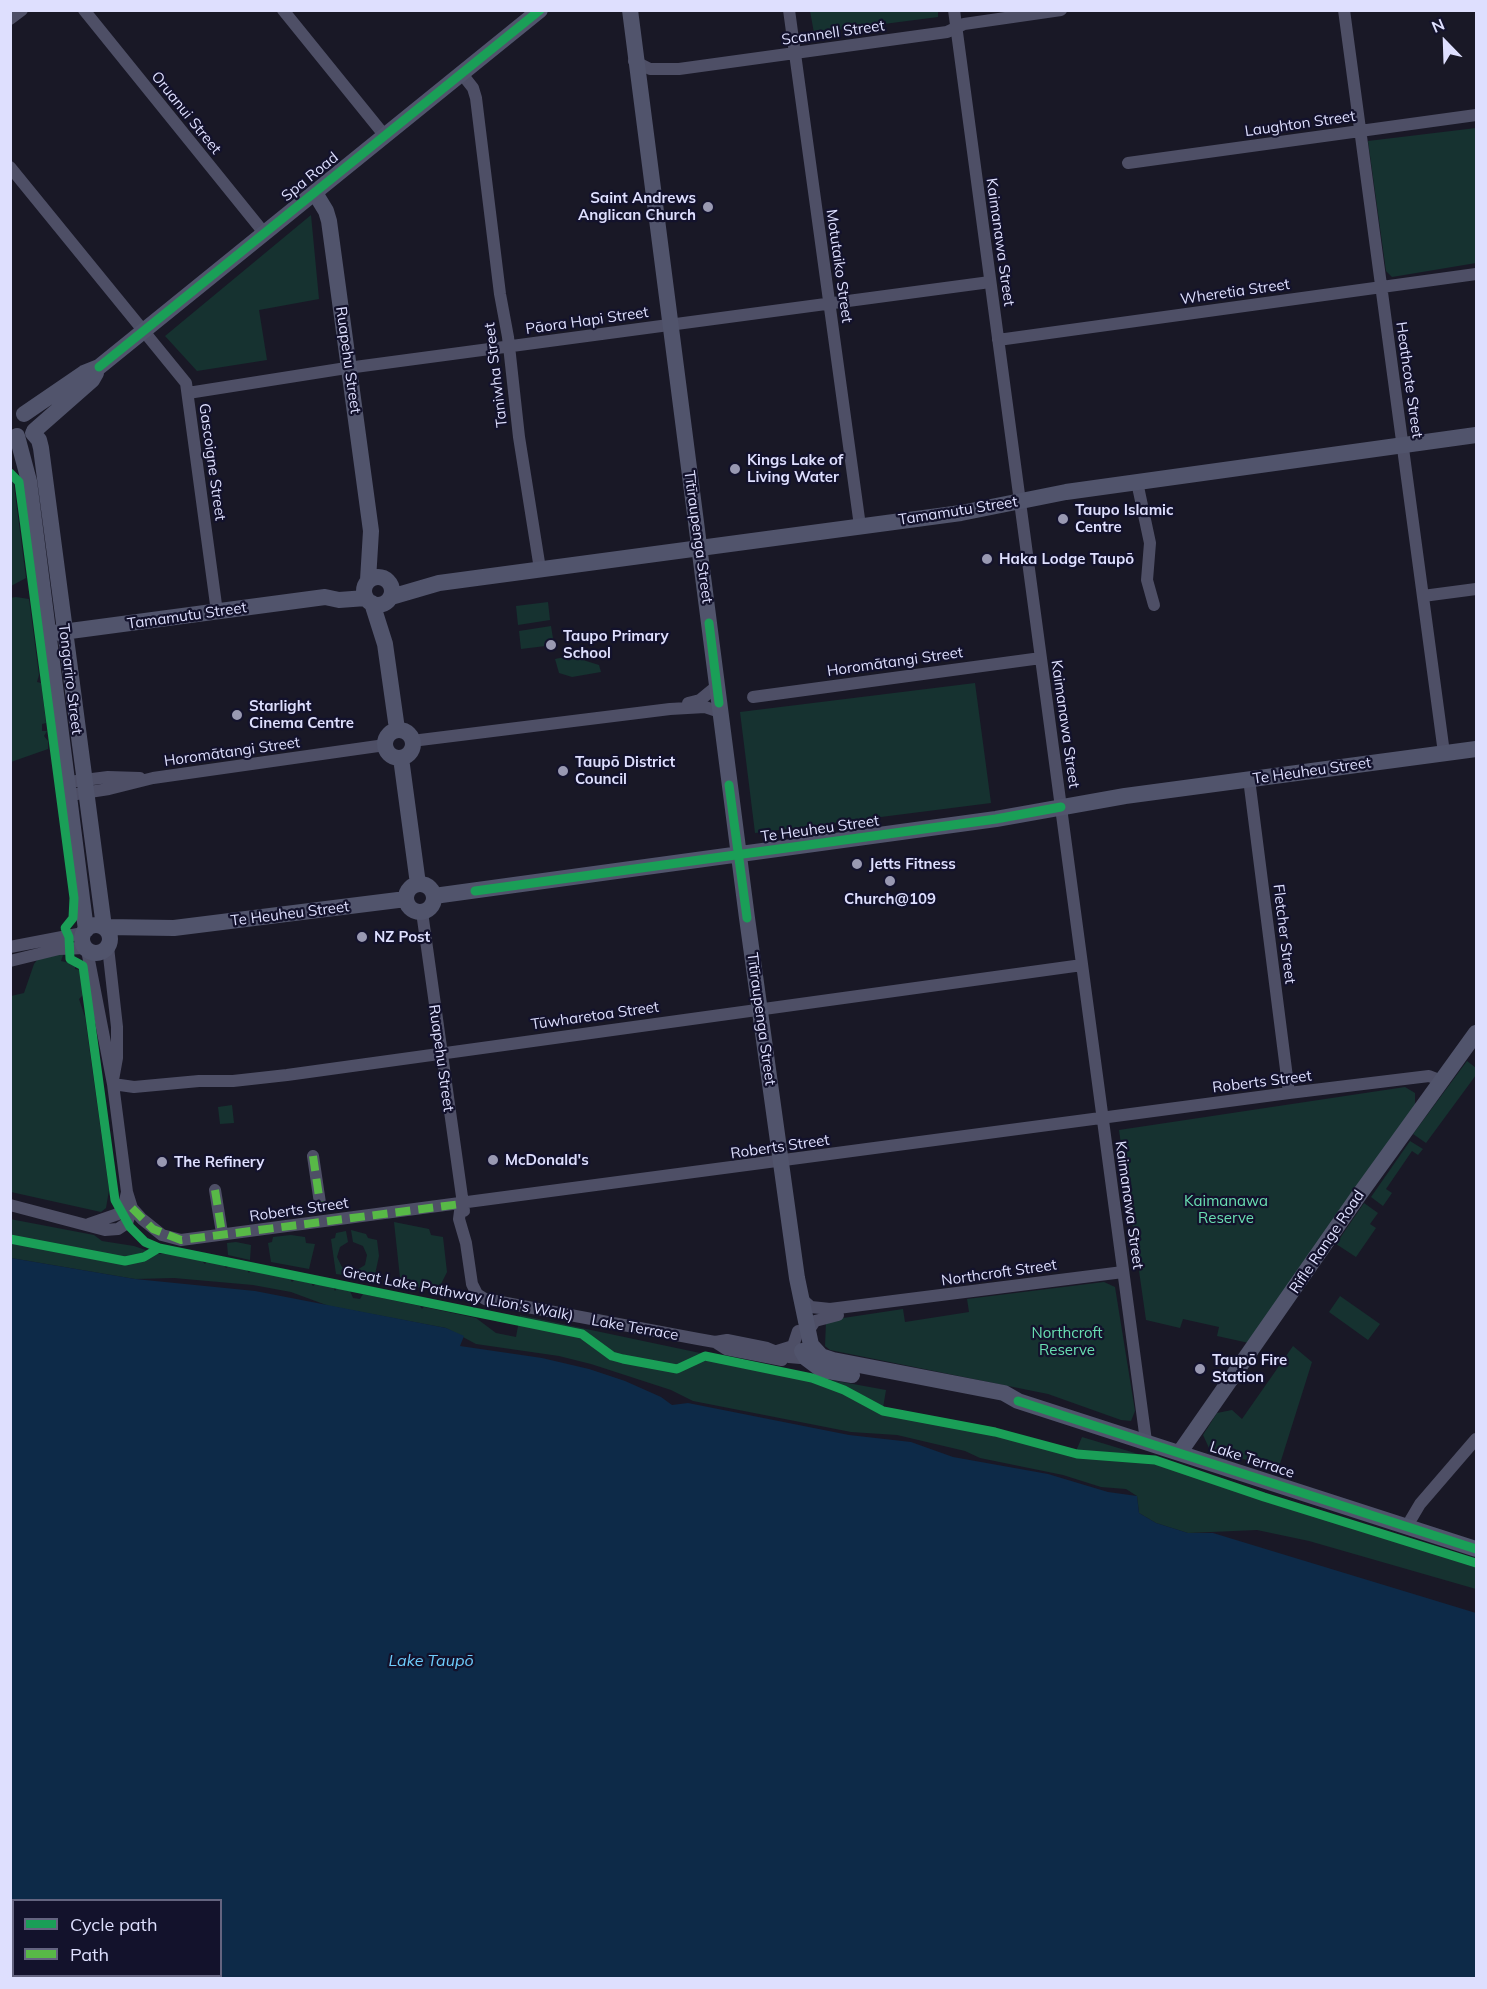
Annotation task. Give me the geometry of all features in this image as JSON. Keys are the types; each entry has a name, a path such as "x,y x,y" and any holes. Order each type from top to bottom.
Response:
{"street":[{"path":"10,20 22,10"},
{"name":"Oruanui Street","path":"84,10 265,234"},
{"path":"283,10 384,136"},
{"name":"Spa Road","path":"19,411 84,373 99,367 540,10"},
{"name":"Tītīraupenga Street","path":"630,10 634,61 803,1332"},
{"name":"Motutaiko Street","path":"789,10 860,526"},
{"name":"Kaimanawa Street","path":"954,10 1146,1441"},
{"name":"Scannell Street","path":"634,61 650,69 679,69 947,32 964,24 1061,10"},
{"name":"Heathcote Street","path":"1344,10 1444,753"},
{"name":"Scannell Street","path":"638,85 651,77 679,69"},
{"name":"Taniwha Street","path":"462,74 473,88 476,98 518,430 540,569"},
{"name":"Laughton Street","path":"1128,163 1476,115"},
{"name":"Gascoigne Street","path":"10,167 179,373 188,393 217,612"},
{"name":"Ruapehu Street","path":"315,193 329,221 370,531 378,550 378,591 397,729"},
{"name":"Wheretia Street","path":"998,340 1476,274"},
{"name":"Pāora Hapi Street","path":"188,393 990,282"},
{"name":"Spa Road","path":"22,432 92,380 99,367"},
{"path":"19,411 12,423 22,432"},
{"name":"Tongariro Street","path":"22,432 39,440 57,633 77,788 105,927"},
{"name":"Tamamutu Street","path":"57,633 325,597 339,600 378,591 961,513 1137,482 1476,435"},
{"path":"1137,482 1149,543 1147,580 1154,605"},
{"path":"1423,596 1476,590"},
{"name":"Horomātangi Street","path":"753,697 1041,657"},
{"path":"670,709 699,700 717,686"},
{"path":"412,741 670,709 705,707 720,712"},
{"path":"397,729 406,731 412,741 412,750 401,758 392,756 385,745 387,736 397,729"},
{"name":"Horomātangi Street","path":"77,788 385,745"},
{"name":"Te Heuheu Street","path":"434,896 739,856 1249,779 1476,749"},
{"path":"401,758 418,884"},
{"name":"Fletcher Street","path":"1249,779 1289,1093"},
{"name":"Tongariro Street","path":"77,788 85,940 113,1084 127,1192 132,1208"},
{"path":"418,884 431,888 434,896 430,908 422,912 413,910 406,899 407,891 418,884"},
{"name":"Te Heuheu Street","path":"105,927 174,928 406,899"},
{"name":"Ruapehu Street","path":"422,912 461,1204 467,1217 465,1243 474,1290 485,1299"},
{"path":"10,961 85,940 94,924 105,927 111,938 108,947 96,953 85,940"},
{"name":"Te Heuheu Street","path":"108,947 174,928"},
{"path":"10,947 85,940"},
{"name":"Tongariro Street","path":"108,947 117,1027 117,1058 113,1084"},
{"name":"Tūwharetoa Street","path":"113,1084 131,1087 199,1081 233,1081 1082,966"},
{"name":"Rifle Range Road","path":"1180,1452 1359,1195 1476,1033"},
{"name":"Roberts Street","path":"132,1208 153,1229 181,1240 1289,1093 1429,1076 1442,1081"},
{"path":"313,1156 320,1203"},
{"path":"215,1190 222,1233"},
{"path":"89,1224 118,1214 124,1205 127,1192"},
{"path":"10,1205 105,1230 118,1229 129,1221 132,1208"},
{"name":"Northcroft Street","path":"803,1332 821,1318 879,1304 1123,1272"},
{"name":"Tītīraupenga Street","path":"797,1278 803,1300 803,1332 800,1345 806,1358"},
{"name":"Lake Terrace","path":"485,1299 715,1342 727,1340 777,1351 789,1357 806,1358 866,1371 902,1373"},
{"name":"Northcroft Street","path":"803,1300 819,1309 863,1303 879,1304"},
{"path":"777,1351 793,1346 803,1332"},
{"name":"Lake Terrace","path":"803,1332 820,1356 1004,1393 1018,1401 1476,1549"},
{"name":"Lake Terrace","path":"715,1342 726,1349 822,1370 999,1400 1018,1401"},
{"name":"Lake Terrace","path":"806,1358 822,1370"},
{"path":"1407,1526 1420,1504 1476,1439"}],"green space":[{"path":"810,11 938,11 938,17 814,33"},
{"path":"1476,128 1476,263 1392,277 1386,271 1368,141"},
{"path":"311,215 319,299 259,310 267,360 197,371 165,336"},
{"path":"11,475 26,578 11,586"},
{"path":"10,598 29,599 39,675 37,682 41,683 46,723 42,724 42,731 47,731 44,736 48,741 48,749 11,762"},
{"path":"548,602 550,620 518,625 516,606"},
{"path":"551,626 554,645 521,649 519,631"},
{"path":"570,656 599,665 601,672 572,677 559,673 555,659"},
{"path":"975,683 991,803 755,833 740,712"},
{"path":"64,952 61,961 75,964 75,969 80,970 85,993 79,999 85,1017 109,1190 106,1208 101,1212 11,1192 11,996 24,993 38,959"},
{"path":"1467,1061 1476,1068 1476,1075 1426,1143 1413,1134"},
{"name":"Kaimanawa Reserve","path":"1405,1087 1415,1093 1415,1105 1249,1343 1217,1336 1219,1327 1183,1319 1180,1328 1146,1320 1119,1130"},
{"path":"232,1105 234,1123 220,1124 218,1107"},
{"path":"1410,1141 1423,1149 1418,1155 1412,1151 1386,1189 1392,1193 1383,1206 1371,1197"},
{"path":"1364,1203 1378,1213 1370,1224 1376,1228 1356,1257 1336,1244"},
{"path":"10,1219 94,1235 102,1241 134,1246 157,1254 173,1253 202,1261 205,1264 207,1261 224,1265 226,1268 229,1266 246,1269 249,1273 251,1269 289,1277 292,1282 294,1280 311,1283 313,1286 316,1284 333,1287 335,1291 337,1288 350,1291 353,1298 360,1299 363,1294 420,1306 422,1309 424,1307 476,1318 496,1333 516,1337 520,1315 886,1390 883,1408 1008,1433 1076,1451 1082,1437 1244,1486 1476,1566 1476,1589 1309,1541 1257,1530 1188,1533 1156,1523 1139,1513 1137,1496 1126,1489 1101,1487 1063,1475 980,1458 965,1451 897,1435 851,1432 693,1401 671,1390 591,1364 559,1356 476,1344 446,1328 329,1306 291,1292 253,1285 174,1278 135,1279 11,1258"},
{"path":"394,1222 429,1229 431,1235 443,1237 447,1272 439,1288 401,1287"},
{"path":"351,1230 377,1240 379,1256 374,1279 358,1276 357,1270 365,1265 367,1255 363,1246 353,1242"},
{"path":"346,1231 348,1242 340,1247 337,1257 342,1267 350,1271 351,1276 336,1274 331,1239 335,1238 336,1233"},
{"path":"291,1235 305,1237 306,1243 315,1244 309,1269 271,1262 268,1243 272,1242 273,1237"},
{"path":"227,1243 251,1245 250,1260 228,1255"},
{"name":"Northcroft Reserve","path":"1104,1282 1115,1287 1135,1411 1131,1421 1121,1420 1048,1394 830,1350 825,1346 826,1322 830,1320 903,1309 905,1322 969,1312 967,1299"},
{"path":"1340,1296 1380,1324 1368,1340 1329,1312"},
{"path":"1293,1346 1312,1362 1278,1470 1209,1448 1203,1435 1217,1413 1232,1410 1242,1419"}],"water":[{"name":"Lake Taupō","path":"11,1258 135,1279 255,1291 446,1328 464,1336 460,1346 542,1358 589,1369 625,1381 661,1397 672,1405 688,1403 849,1435 911,1442 953,1457 1048,1474 1108,1492 1137,1496 1139,1513 1156,1523 1188,1533 1213,1533 1476,1613 1476,1978 11,1978"}],"marked path":[{"path":"313,1156 320,1203"},
{"path":"215,1190 222,1233"},
{"path":"132,1208 153,1229 181,1240 461,1204"}],"cycle path":[{"path":"99,367 540,10"},
{"path":"10,473 19,482 74,898 73,918 65,928 69,937 70,959 83,966 115,1200 130,1227 145,1242 159,1248"},
{"path":"709,623 719,703"},
{"path":"729,785 747,918"},
{"path":"475,891 996,819 1061,807"},
{"name":"Great Lake Pathway (Lion's Walk)","path":"10,1239 125,1261 144,1257 159,1248 582,1334 612,1356 623,1359 677,1369 705,1356 812,1378 844,1390 883,1411 995,1432 1077,1454 1155,1460 1264,1497 1476,1563"},
{"path":"1018,1401 1476,1549"}],"place":[{"name":"Saint Andrews Anglican Church","path":"708,207"},
{"name":"Kings Lake of Living Water","path":"735,469"},
{"name":"Taupo Islamic Centre","path":"1063,519"},
{"name":"Haka Lodge Taupō","path":"987,559"},
{"name":"Taupo Primary School","path":"551,645"},
{"name":"Starlight Cinema Centre","path":"237,715"},
{"name":"Taupō District Council","path":"563,771"},
{"name":"Jetts Fitness","path":"857,864"},
{"name":"Church@109","path":"890,881"},
{"name":"NZ Post","path":"362,937"},
{"name":"McDonald's","path":"493,1160"},
{"name":"The Refinery","path":"162,1162"},
{"name":"Taupō Fire Station","path":"1200,1369"}]}
